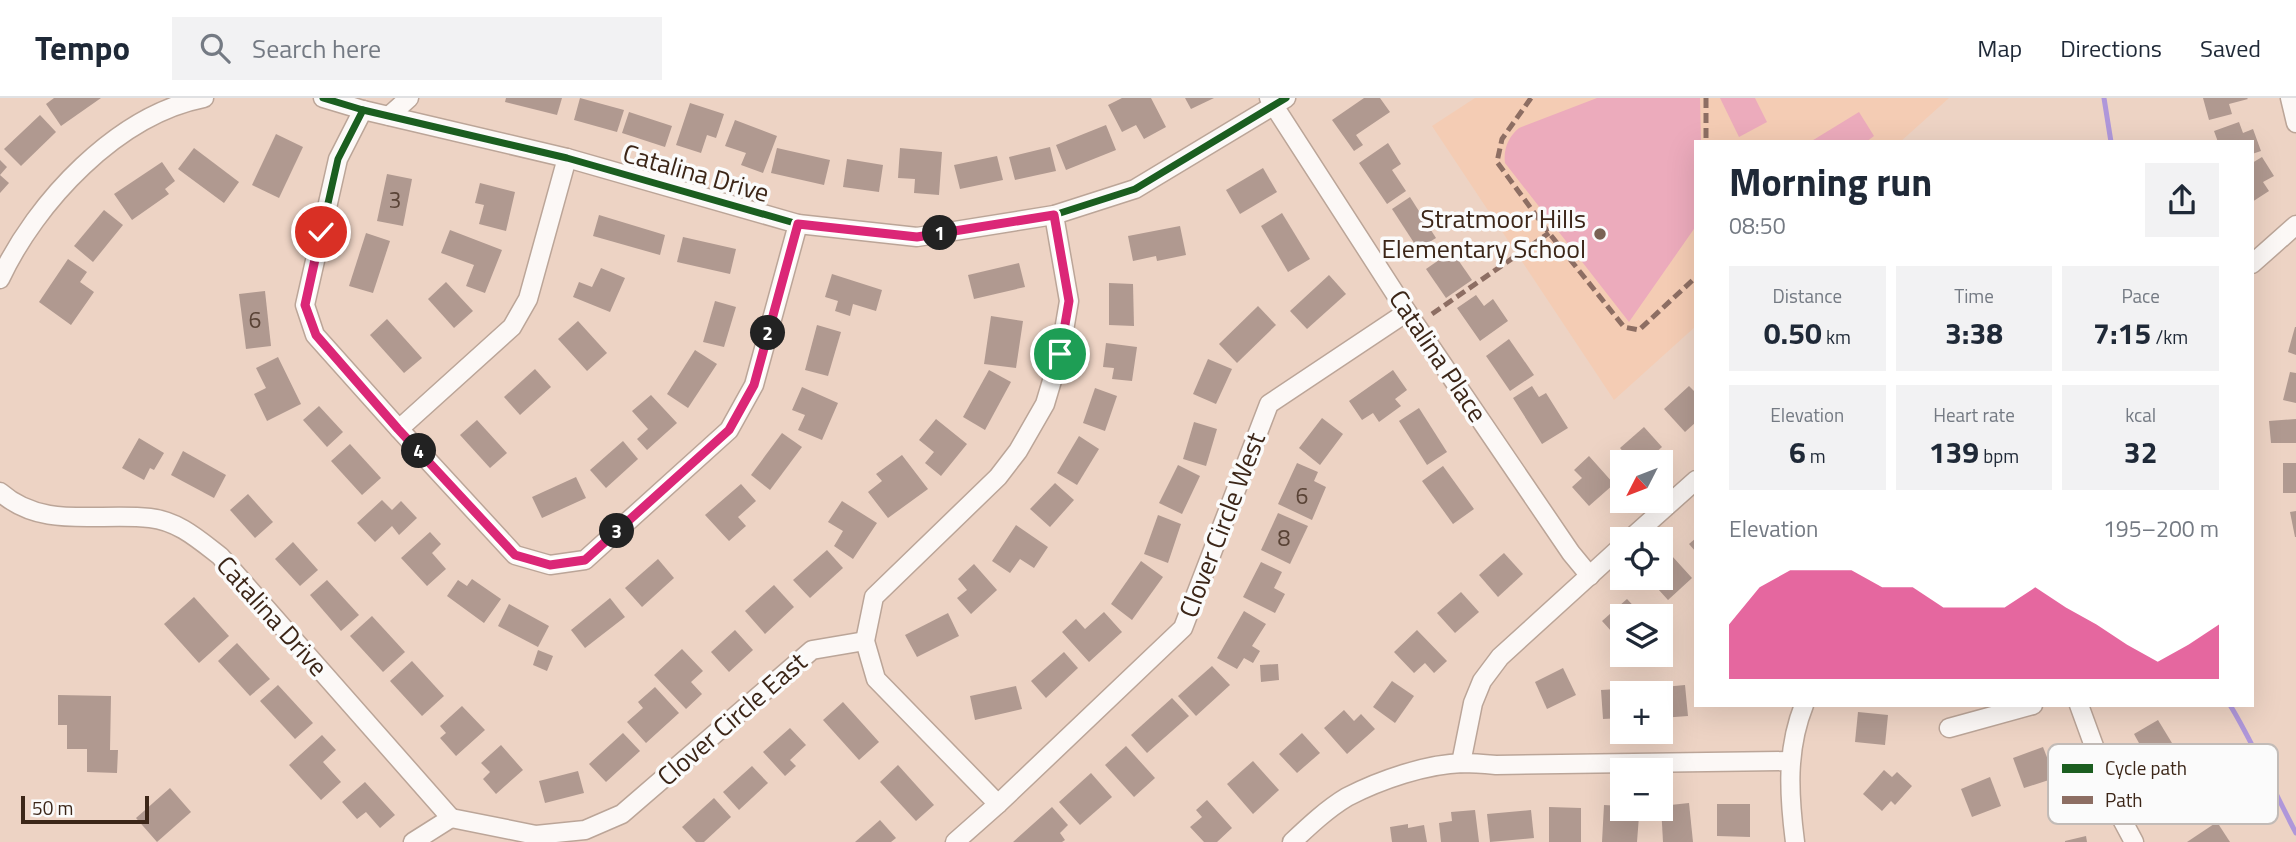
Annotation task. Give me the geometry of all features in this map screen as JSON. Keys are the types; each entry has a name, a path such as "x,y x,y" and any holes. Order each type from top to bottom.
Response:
{"street":[{"path":"0,279 6,251 70,177 105,146 151,116 204,98"},
{"name":"Catalina Drive","path":"323,98 363,110 567,158 798,224 917,237 1054,215 1135,189 1276,101"},
{"path":"389,116 408,98"},
{"path":"2290,98 2296,123"},
{"name":"Catalina Place","path":"1276,101 1407,312 1590,576"},
{"path":"363,110 338,159 305,305 316,335 398,429 515,555 550,565 585,560 729,430 754,385 798,224"},
{"path":"398,429 513,327 528,299 567,158"},
{"path":"998,804 876,678 865,641 874,597 998,477 1018,451 1045,404 1060,354 1069,301 1054,215"},
{"path":"2254,262 2296,225"},
{"name":"Clover Circle West","path":"955,842 1183,628 1269,404 1407,312"},
{"path":"1643,527 1694,482"},
{"name":"Catalina Drive","path":"0,492 15,505 57,517 151,518 185,529 220,556 452,818"},
{"path":"1461,763 1473,703 1482,681 1500,657 1610,557"},
{"name":"Clover Circle East","path":"452,818 536,835 585,830 622,814 812,650 865,641"},
{"path":"1795,842 1790,804 1789,761 1803,707"},
{"path":"1949,728 2026,707"},
{"path":"2080,707 2093,744"},
{"path":"1292,842 1319,817 1346,798 1378,783 1413,772 1461,763 1496,765 1789,761"},
{"path":"413,842 452,818"},
{"path":"2124,824 2134,842"}],"shaded area":[{"name":"Stratmoor Hills Elementary School","path":"1475,98 1949,98 1902,140 1694,140 1694,328 1614,400 1432,126"},
{"path":"1597,98 1700,98 1701,140 1694,140 1694,229 1629,322 1505,163 1508,143 1519,128"},
{"path":"1720,98 1755,98 1767,122 1739,137"},
{"path":"1859,112 1874,136 1869,140 1813,140"}],"building":[{"path":"54,98 101,98 61,126 46,104"},
{"path":"506,98 562,98 557,115 505,102"},
{"path":"580,98 624,110 617,132 574,120"},
{"path":"1122,98 1151,98 1166,127 1144,139 1136,125 1122,132 1108,105"},
{"path":"1185,98 1214,98 1191,109"},
{"path":"1364,98 1380,98 1390,112 1356,135 1363,145 1354,151 1332,120"},
{"path":"2203,98 2248,99 2229,104 2232,114 2209,120"},
{"path":"690,103 724,114 716,138 707,135 701,153 676,145"},
{"path":"629,112 672,126 665,147 622,133"},
{"path":"40,115 56,132 21,166 4,149"},
{"path":"735,120 777,136 763,173 741,165 746,153 725,146"},
{"path":"2239,122 2243,133 2253,129 2261,151 2254,153 2254,140 2217,140 2214,131"},
{"path":"1106,125 1116,150 1066,170 1056,145"},
{"path":"276,134 303,147 279,198 252,185"},
{"path":"1388,143 1401,164 1392,170 1406,191 1387,204 1359,163"},
{"path":"1050,147 1056,171 1015,180 1009,157"},
{"path":"194,148 239,182 224,203 178,169"},
{"path":"777,148 830,160 824,185 771,173"},
{"path":"900,148 942,152 939,195 914,193 915,179 898,178"},
{"path":"997,156 1003,180 960,189 954,165"},
{"path":"2262,157 2274,176 2263,182 2269,191 2254,201 2254,162"},
{"path":"847,159 883,165 879,192 843,187"},
{"path":"0,160 7,167 0,175"},
{"path":"162,162 175,181 165,189 169,194 132,220 114,194"},
{"path":"1263,168 1277,192 1240,214 1226,190"},
{"path":"387,174 412,179 403,226 377,221"},
{"path":"0,175 9,183 0,193"},
{"path":"480,183 515,192 506,231 479,224 484,205 475,203"},
{"path":"1410,197 1436,238 1418,249 1392,209"},
{"path":"104,210 123,225 93,262 74,246"},
{"path":"1282,213 1310,259 1288,272 1261,226"},
{"path":"599,215 665,235 660,255 593,236"},
{"path":"1180,226 1186,255 1157,261 1156,256 1133,261 1128,236"},
{"path":"450,230 502,250 485,293 466,286 474,265 441,253"},
{"path":"366,233 390,241 373,293 349,286"},
{"path":"683,237 736,249 730,274 677,262"},
{"path":"1452,251 1472,280 1446,298 1426,269"},
{"path":"68,259 87,272 80,282 94,292 71,325 39,302"},
{"path":"1019,263 1025,287 974,299 968,275"},
{"path":"601,268 625,278 610,312 573,297 579,282 592,287"},
{"path":"832,274 882,290 876,311 853,304 850,316 835,311 838,301 825,297"},
{"path":"1329,275 1346,294 1307,329 1290,311"},
{"path":"446,282 473,311 454,328 428,299"},
{"path":"1109,283 1133,284 1134,326 1109,325"},
{"path":"265,291 271,346 246,349 239,294"},
{"path":"1476,295 1484,306 1493,299 1508,321 1480,341 1457,308"},
{"path":"715,301 736,307 724,347 703,342"},
{"path":"1258,306 1276,325 1237,363 1219,344"},
{"path":"991,316 1023,321 1016,368 984,364"},
{"path":"387,319 422,358 404,373 370,335"},
{"path":"578,321 607,353 587,371 558,339"},
{"path":"817,325 841,332 828,376 805,370"},
{"path":"2296,327 2296,355 2288,352"},
{"path":"1509,339 1534,375 1510,391 1486,356"},
{"path":"1106,343 1137,347 1132,381 1112,379 1114,368 1103,367"},
{"path":"695,350 717,364 688,408 667,394"},
{"path":"278,357 301,404 267,421 254,394 266,388 256,368"},
{"path":"1208,359 1232,369 1216,404 1193,394"},
{"path":"535,369 551,387 520,415 504,397"},
{"path":"989,370 1011,382 985,430 963,417"},
{"path":"1393,370 1407,390 1395,399 1401,406 1379,422 1373,413 1362,420 1349,401"},
{"path":"2290,372 2296,373 2296,403 2283,400"},
{"path":"1532,386 1539,397 1546,393 1568,428 1542,444 1513,398"},
{"path":"1689,386 1694,391 1694,424 1685,432 1664,409"},
{"path":"802,387 838,403 822,440 798,430 805,415 792,410"},
{"path":"1095,388 1117,396 1105,431 1083,423"},
{"path":"651,395 677,423 647,450 637,439 648,429 632,411"},
{"path":"319,406 343,432 327,447 303,420"},
{"path":"1419,408 1447,452 1427,465 1399,421"},
{"path":"1322,418 1343,434 1320,465 1299,448"},
{"path":"936,419 967,444 941,476 925,463 934,452 919,440"},
{"path":"2296,419 2296,443 2271,443 2269,421"},
{"path":"477,420 507,453 490,468 460,435"},
{"path":"1194,422 1217,429 1206,466 1183,459"},
{"path":"1644,427 1662,447 1659,450 1620,448"},
{"path":"782,433 802,447 770,490 751,475"},
{"path":"1079,436 1099,449 1077,485 1057,473"},
{"path":"139,438 164,453 154,470 150,468 144,480 122,468"},
{"path":"623,441 638,459 606,488 590,470"},
{"path":"350,444 381,478 362,495 331,461"},
{"path":"183,451 226,475 214,498 171,475"},
{"path":"902,455 928,489 888,518 868,492 882,481 876,474"},
{"path":"1589,456 1610,480 1610,488 1589,506 1572,487 1582,478 1574,470"},
{"path":"1297,463 1318,472 1314,481 1326,487 1312,520 1278,504"},
{"path":"2283,463 2296,463 2296,493 2283,493"},
{"path":"1178,465 1200,476 1182,514 1159,503"},
{"path":"1443,466 1474,509 1453,524 1422,481"},
{"path":"576,477 586,498 542,518 532,497"},
{"path":"1055,483 1074,500 1050,527 1030,509"},
{"path":"741,484 756,501 738,517 746,526 729,541 705,515"},
{"path":"248,494 273,522 255,538 230,510"},
{"path":"382,500 392,510 401,501 417,518 399,535 392,526 375,542 357,523"},
{"path":"842,501 877,523 853,559 834,546 843,531 828,522"},
{"path":"2296,511 2296,537 2295,537 2290,512"},
{"path":"1278,513 1308,526 1290,564 1261,550"},
{"path":"1158,515 1181,524 1168,563 1144,554"},
{"path":"1016,525 1048,547 1034,568 1020,559 1010,573 992,561"},
{"path":"430,532 441,544 432,553 446,569 427,586 401,558"},
{"path":"293,542 318,570 300,586 275,559"},
{"path":"827,550 843,568 810,598 793,580"},
{"path":"1504,553 1523,574 1498,597 1479,575"},
{"path":"1673,557 1692,578 1668,600 1659,590 1673,590"},
{"path":"658,559 674,578 642,607 625,588"},
{"path":"1141,561 1163,577 1132,620 1111,604"},
{"path":"1261,562 1282,572 1274,588 1285,594 1275,613 1243,597"},
{"path":"974,564 997,590 971,614 957,598 967,590 958,579"},
{"path":"472,579 501,599 484,623 447,596 458,580 467,586"},
{"path":"327,580 359,615 341,631 310,595"},
{"path":"774,585 794,607 765,634 745,611"},
{"path":"1461,592 1479,612 1455,633 1437,613"},
{"path":"194,597 229,636 199,663 164,624"},
{"path":"610,598 625,617 585,648 571,630"},
{"path":"509,604 549,626 538,647 498,626"},
{"path":"1244,611 1266,624 1252,646 1260,651 1253,663 1244,658 1237,669 1217,658"},
{"path":"1104,612 1122,632 1089,662 1062,632 1076,619 1085,629"},
{"path":"948,613 959,636 917,657 905,635"},
{"path":"1610,614 1610,630 1602,621"},
{"path":"372,616 405,652 383,672 350,636"},
{"path":"735,630 753,650 729,672 711,652"},
{"path":"1417,630 1447,661 1434,673 1425,663 1414,673 1394,652"},
{"path":"237,643 270,679 250,696 218,661"},
{"path":"682,649 703,671 691,682 702,694 686,709 654,675"},
{"path":"538,650 553,656 547,671 533,665"},
{"path":"1064,652 1078,668 1046,698 1031,681"},
{"path":"412,661 444,696 422,716 390,681"},
{"path":"1278,664 1279,680 1261,682 1260,665"},
{"path":"1212,666 1230,685 1196,716 1178,696"},
{"path":"1563,668 1576,695 1547,709 1535,682"},
{"path":"1392,681 1414,696 1395,723 1373,707"},
{"path":"278,685 313,723 295,739 260,701"},
{"path":"1685,685 1688,716 1673,717 1673,686"},
{"path":"1016,686 1022,709 975,720 970,696"},
{"path":"655,687 679,713 646,743 627,722 643,708 638,702"},
{"path":"1610,689 1610,719 1603,719 1601,690"},
{"path":"58,695 111,696 110,750 118,750 117,773 87,772 87,749 67,749 67,725 58,725"},
{"path":"1172,698 1189,716 1147,753 1131,735"},
{"path":"843,702 879,742 859,760 823,720"},
{"path":"462,706 485,730 456,756 440,738 446,733 440,726"},
{"path":"1344,710 1354,721 1361,714 1375,729 1347,754 1324,728"},
{"path":"1858,712 1888,715 1885,745 1855,742"},
{"path":"2158,720 2173,744 2140,744 2134,734"},
{"path":"790,728 806,745 790,760 796,766 785,776 763,752"},
{"path":"623,733 640,751 606,782 589,764"},
{"path":"1302,733 1320,753 1297,773 1279,754"},
{"path":"322,735 336,750 323,762 341,782 321,800 289,765"},
{"path":"501,745 523,770 496,794 483,779 490,772 481,763"},
{"path":"1126,746 1155,778 1134,797 1105,765"},
{"path":"2043,747 2048,760 2048,780 2024,788 2013,758"},
{"path":"1253,761 1279,790 1253,814 1227,784"},
{"path":"898,765 934,805 916,821 880,782"},
{"path":"752,766 768,783 739,810 723,792"},
{"path":"1884,770 1892,777 1897,772 1912,786 1895,805 1891,801 1882,811 1863,794"},
{"path":"578,771 584,793 545,803 539,781"},
{"path":"1091,773 1112,797 1080,825 1059,802"},
{"path":"1990,777 2001,806 1972,817 1961,789"},
{"path":"365,782 395,815 380,828 366,812 357,819 342,802"},
{"path":"170,788 191,812 157,842 136,818"},
{"path":"714,798 731,817 704,842 696,842 682,827"},
{"path":"1207,800 1232,828 1217,842 1204,842 1190,827 1202,817 1196,810"},
{"path":"1689,803 1693,842 1663,842 1662,821 1673,821 1673,805"},
{"path":"1717,804 1750,804 1750,837 1717,836"},
{"path":"1604,805 1610,805 1610,821 1639,821 1637,842 1602,842"},
{"path":"1052,807 1068,825 1060,833 1065,840 1013,842"},
{"path":"1549,807 1581,808 1581,842 1549,842"},
{"path":"1475,810 1479,842 1441,842 1439,823 1452,821 1451,812"},
{"path":"1531,810 1534,838 1490,842 1487,814"},
{"path":"880,820 896,838 891,842 855,842"},
{"path":"1408,824 1408,828 1424,825 1427,842 1392,842 1390,827"},
{"path":"2214,824 2218,824 2230,842 2187,842"},
{"path":"2086,836 2087,842 2065,842 2065,841"}],"waterway":[{"path":"2104,98 2111,140"},
{"path":"2231,707 2252,744"},
{"path":"2278,797 2296,833"}],"marked path":[{"path":"1531,98 1502,139 1497,162 1624,327 1639,330 1694,279"},
{"path":"1706,98 1706,140"},
{"path":"1432,314 1549,233"}],"cycle path":[{"path":"323,98 363,110 567,158 798,224 917,237 1054,215 1135,189 1286,98"},
{"path":"363,110 338,159 305,305 315,335 515,555 550,565 585,560 729,430 754,385 798,224"}],"place":[{"name":"Stratmoor Hills Elementary School","path":"1600,234"}],"route":[{"path":"321,232 305,305 316,335 398,429 515,555 550,565 585,560 729,430 754,385 798,224 917,237 1054,215 1069,301 1060,354"}]}
